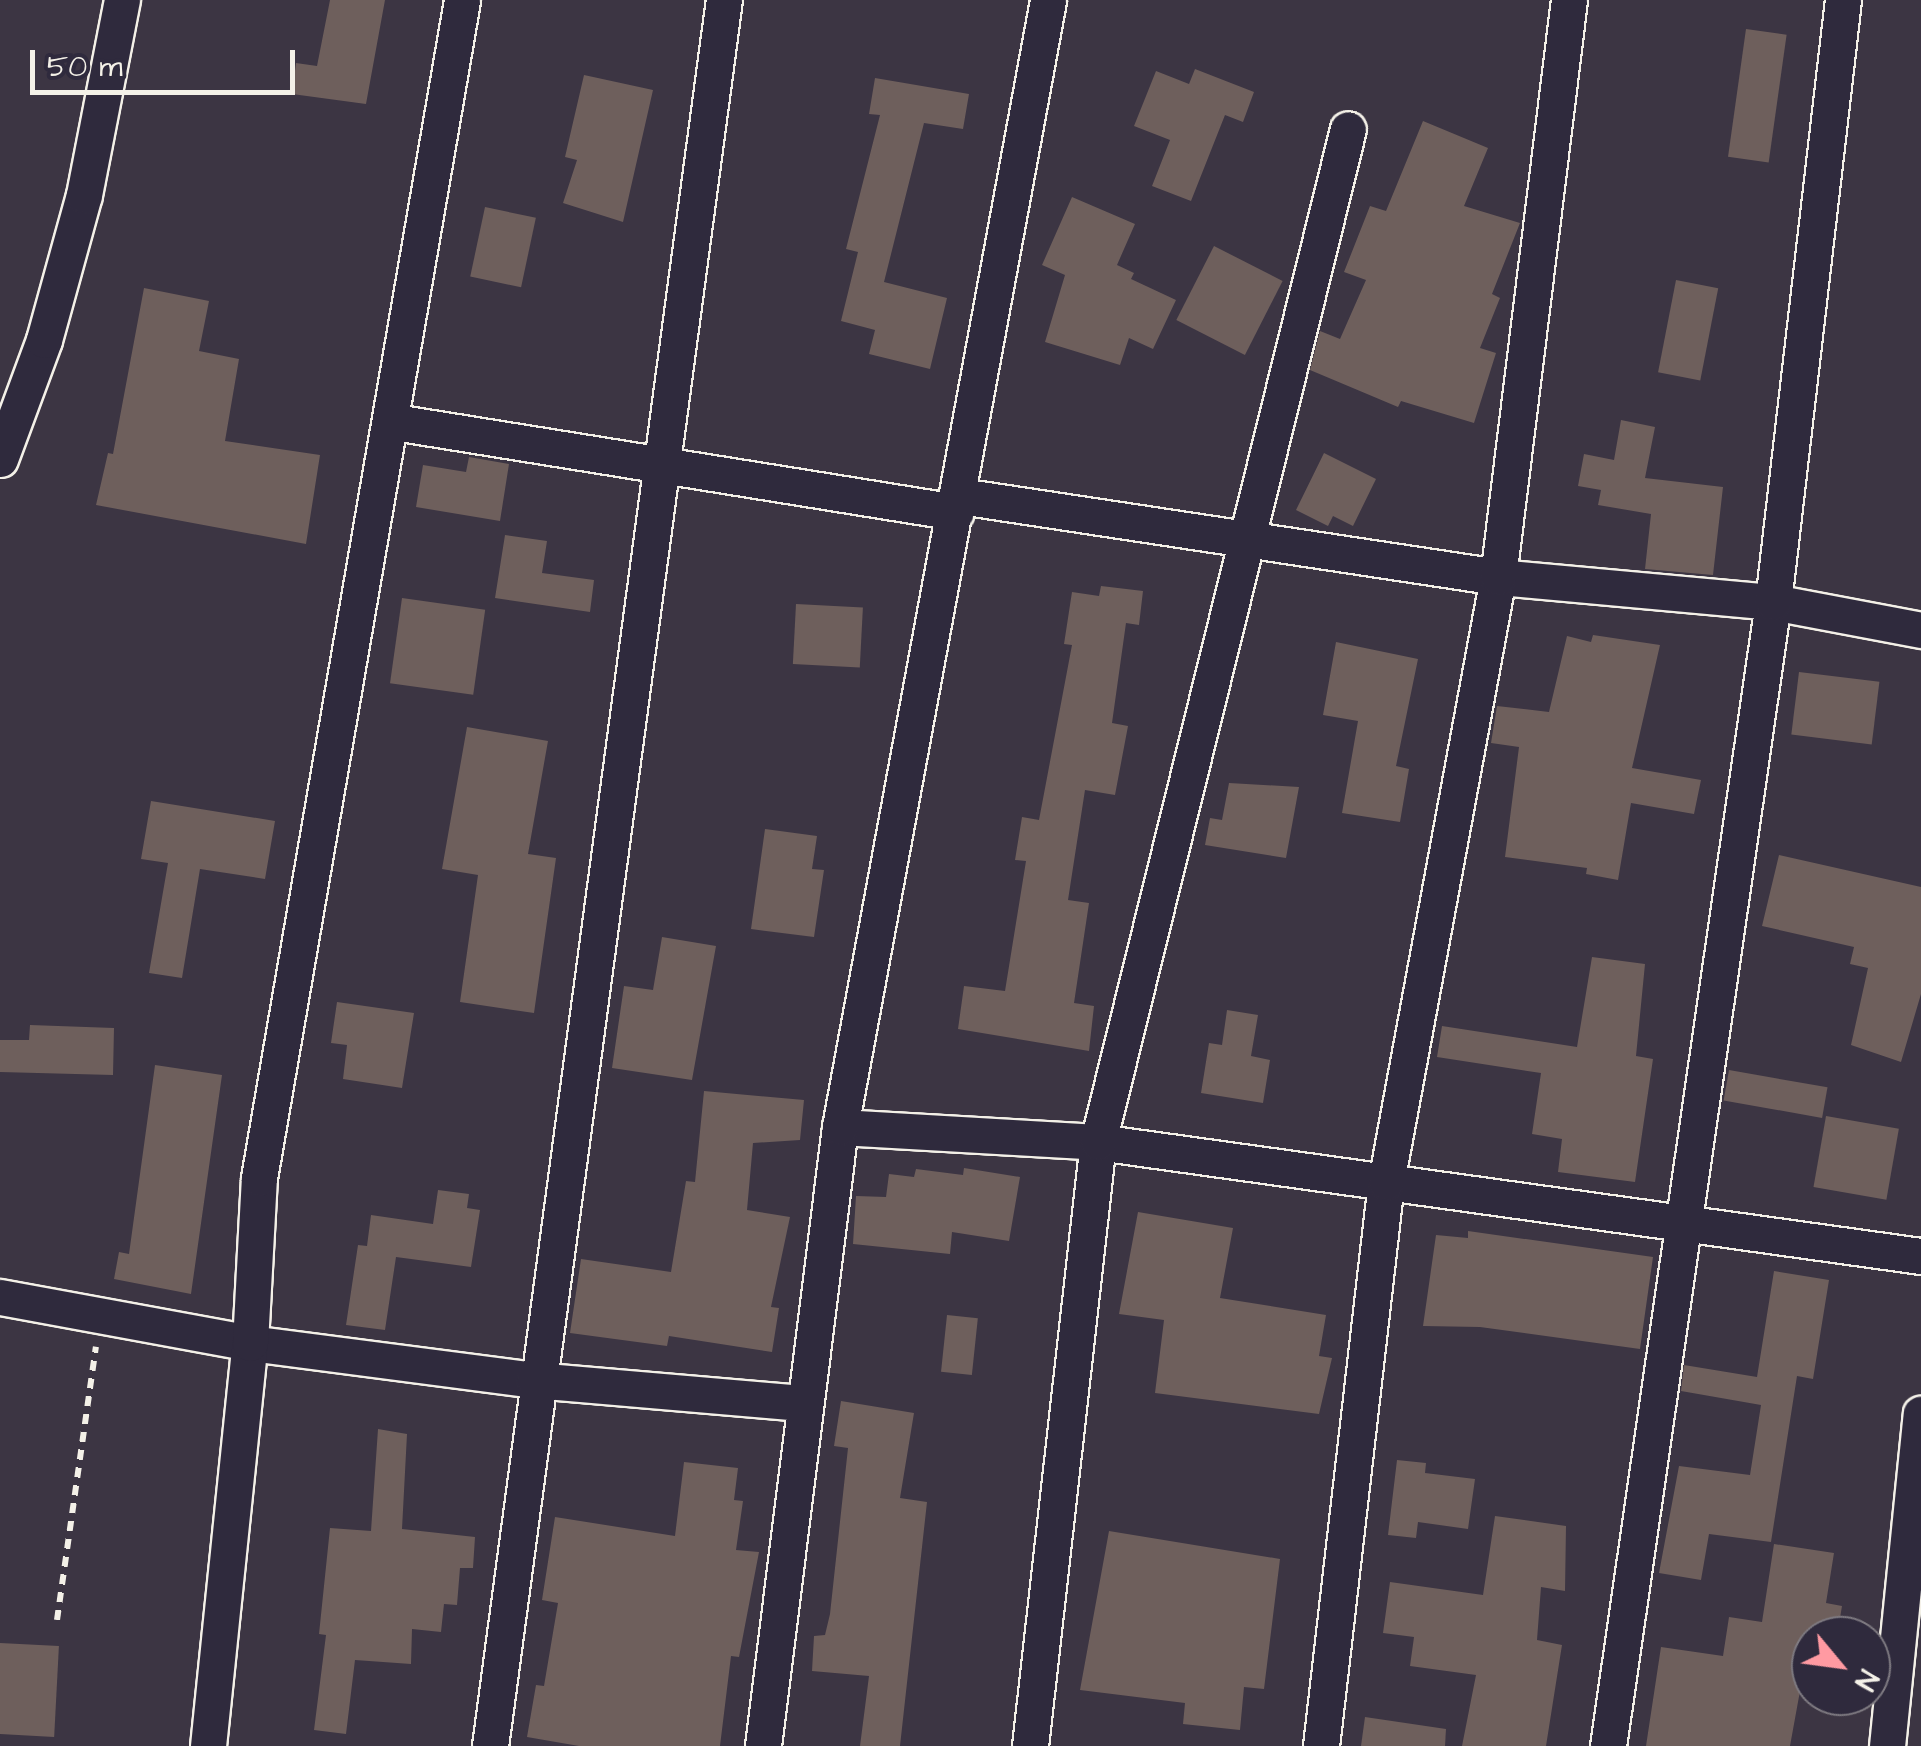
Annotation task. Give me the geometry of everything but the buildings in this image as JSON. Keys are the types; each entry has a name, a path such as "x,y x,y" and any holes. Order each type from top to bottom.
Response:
{"street":[{"path":"0,460 44,340 84,195 122,0"},
{"path":"208,1746 250,1343 259,1178 394,422 462,0"},
{"path":"490,1746 534,1380 666,465 724,0"},
{"path":"763,1746 802,1403 840,1127 1048,0"},
{"path":"1321,1746 1386,1182 1498,577 1569,0"},
{"path":"1608,1746 1773,602 1843,0"},
{"path":"1030,1746 1098,1142 1348,129"},
{"path":"394,422 666,465 1498,577 1773,602 1921,630"},
{"path":"840,1127 1098,1142 1921,1256"},
{"path":"0,1297 250,1343 534,1380 802,1403"},
{"path":"1887,1746 1921,1414"}],"path":[{"path":"56,1620 101,1316"}]}
